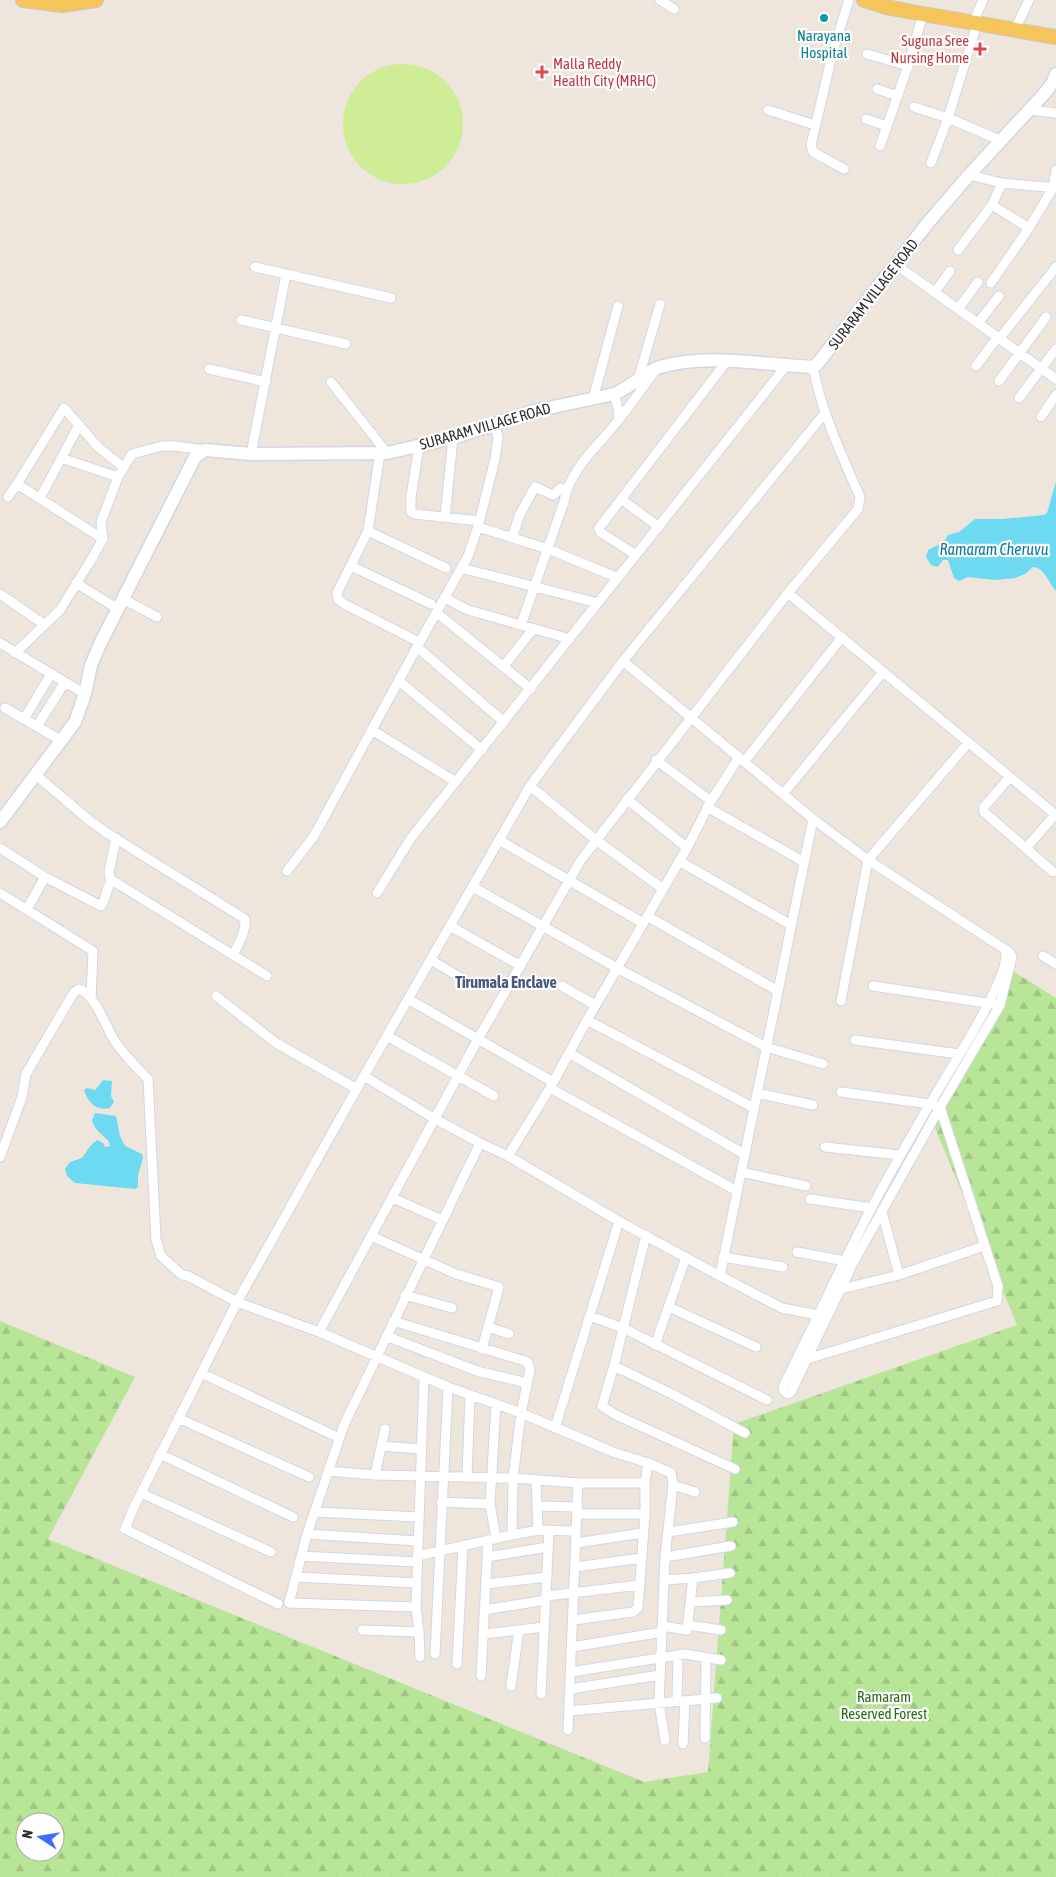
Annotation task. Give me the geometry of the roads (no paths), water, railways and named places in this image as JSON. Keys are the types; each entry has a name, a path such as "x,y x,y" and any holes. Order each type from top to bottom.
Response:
{"main road":[{"path":"23,0 62,5 96,0"},
{"path":"864,0 886,7 923,14 1056,31"},
{"path":"891,0 976,21 1056,37"},
{"name":"SURARAM VILLAGE ROAD","path":"205,450 251,454 384,453 453,438 530,412 614,394 624,390 658,367 692,361 727,361 813,367 818,364 895,264 969,175 1030,110 1055,79"},
{"path":"0,822 75,722 85,694 91,666 195,457 205,450"}],"street":[{"path":"660,0 674,9"},
{"path":"844,169 813,151 811,145 833,51 849,0"},
{"path":"931,163 948,118 983,0"},
{"path":"1017,25 1029,0"},
{"path":"880,146 908,66 923,14"},
{"path":"867,54 908,66"},
{"path":"877,89 898,96"},
{"path":"914,107 948,118 1002,141"},
{"path":"768,110 815,125"},
{"path":"1030,110 1056,113"},
{"path":"866,120 887,126"},
{"path":"991,283 1054,188 1056,170"},
{"path":"969,175 1002,183 1054,188"},
{"path":"958,250 992,205 1002,183"},
{"path":"992,205 1029,228"},
{"path":"895,264 1056,379"},
{"path":"255,267 391,298"},
{"path":"976,366 1056,267"},
{"path":"935,292 950,270"},
{"path":"251,454 286,274"},
{"path":"958,309 978,282"},
{"path":"978,323 999,296"},
{"path":"638,380 660,304"},
{"path":"593,399 618,306"},
{"path":"998,381 1046,317"},
{"path":"241,320 346,344"},
{"path":"1019,398 1056,349"},
{"path":"636,555 599,530 727,361"},
{"path":"377,893 412,838 786,366"},
{"path":"521,625 564,502 566,491 576,472 619,420 658,367"},
{"path":"319,1332 478,1039 581,860 656,760 692,717 788,593 858,509 860,496 824,414 813,367"},
{"path":"209,369 266,382"},
{"path":"331,382 384,453 368,531 337,593 338,599 415,643 504,722"},
{"path":"614,394 619,420"},
{"path":"1041,417 1056,395"},
{"path":"8,497 64,408 98,447 123,467"},
{"path":"278,1604 125,1529 141,1493 237,1302 530,786 623,661 824,414"},
{"path":"287,871 314,836 399,681 415,643 437,613 468,556 478,524 497,445 498,438 495,424"},
{"path":"40,498 79,425"},
{"path":"445,517 453,438"},
{"path":"15,653 60,610 91,560 103,538 101,522 118,477 132,454 162,446 205,450"},
{"path":"419,446 411,497 411,512 478,524 512,538 548,549 618,578"},
{"path":"61,458 118,477"},
{"path":"17,484 103,538"},
{"path":"512,538 520,514 535,487 554,495 561,488 566,491"},
{"path":"621,499 658,527"},
{"path":"368,531 446,568"},
{"path":"351,566 431,604"},
{"path":"461,568 598,603"},
{"path":"76,583 121,604 157,617"},
{"path":"788,593 1056,815 1026,848"},
{"path":"0,594 45,625"},
{"path":"445,598 468,610 570,639"},
{"path":"437,613 531,689"},
{"path":"503,667 533,629"},
{"path":"508,1156 552,1085 595,1005 687,848 709,804 742,759 842,637"},
{"path":"0,643 85,694"},
{"path":"623,661 813,819 868,860 1011,954 1013,962 1000,1005 940,1107 853,1263 791,1392 788,1394 783,1387 844,1260 900,1156 989,1003 1006,960 1006,951"},
{"path":"783,794 883,672"},
{"path":"24,719 51,674"},
{"path":"399,681 482,750"},
{"path":"37,726 65,682"},
{"path":"5,708 62,741"},
{"path":"372,730 456,782"},
{"path":"841,1001 868,860 968,743"},
{"path":"656,760 709,804 804,862"},
{"path":"36,775 90,821 245,919 246,926 243,936 233,955"},
{"path":"1009,778 983,810 1053,872"},
{"path":"530,786 596,840 663,889"},
{"path":"627,799 687,848"},
{"path":"720,1276 813,819"},
{"path":"0,848 45,877 101,906 104,902 108,885 111,882 109,872 116,838"},
{"path":"499,840 569,881 645,919 778,991"},
{"path":"679,861 791,925"},
{"path":"27,910 45,877"},
{"path":"111,882 116,882 267,976"},
{"path":"472,887 617,968 766,1047 823,1064"},
{"path":"0,893 93,951 91,998"},
{"path":"450,926 521,966"},
{"path":"1043,956 1056,964"},
{"path":"430,960 463,980"},
{"path":"562,986 595,1005"},
{"path":"873,986 1000,1005"},
{"path":"0,1157 22,1097 26,1074 74,992 79,989 83,990 91,998 114,1041 148,1079 156,1239 161,1256 182,1275 188,1276 237,1302 319,1332 424,1378 521,1413 613,1452 648,1463 670,1473 673,1485 665,1557 658,1703 665,1740"},
{"path":"216,996 276,1044 357,1089"},
{"path":"408,999 478,1039 552,1085 737,1191"},
{"path":"587,1020 754,1108"},
{"path":"387,1036 494,1096"},
{"path":"855,1040 959,1054"},
{"path":"569,1053 744,1154"},
{"path":"364,1076 435,1119 508,1156 619,1221 720,1276 782,1308 818,1315"},
{"path":"841,1092 940,1107"},
{"path":"757,1093 813,1105"},
{"path":"796,1361 806,1360 996,1301 998,1286 940,1107"},
{"path":"416,1607 290,1603 307,1534 344,1426 480,1143"},
{"path":"824,1146 900,1156"},
{"path":"741,1172 806,1186"},
{"path":"393,1198 442,1220"},
{"path":"810,1199 872,1208"},
{"path":"882,1212 899,1275"},
{"path":"555,1428 619,1221"},
{"path":"646,1235 614,1366 602,1406 616,1415 734,1469"},
{"path":"372,1236 456,1274 499,1287 482,1349"},
{"path":"841,1289 899,1275 984,1246"},
{"path":"797,1252 844,1260"},
{"path":"655,1345 686,1257"},
{"path":"723,1257 783,1267"},
{"path":"405,1296 452,1308"},
{"path":"669,1307 756,1348"},
{"path":"590,1316 623,1328 767,1400"},
{"path":"393,1321 528,1363 530,1370 521,1413 513,1478 512,1535"},
{"path":"488,1327 509,1334"},
{"path":"386,1336 477,1371 527,1383"},
{"path":"614,1366 745,1433"},
{"path":"201,1373 333,1435"},
{"path":"420,1657 420,1632 416,1607 424,1378"},
{"path":"435,1654 448,1387"},
{"path":"467,1477 470,1395"},
{"path":"481,1676 487,1557 492,1540 490,1504 496,1404"},
{"path":"178,1418 309,1478"},
{"path":"375,1474 385,1429"},
{"path":"381,1446 421,1449"},
{"path":"160,1454 293,1517"},
{"path":"573,1620 633,1612 638,1608 645,1514 645,1483 648,1463"},
{"path":"328,1471 420,1476 513,1478 578,1483 645,1483"},
{"path":"536,1480 538,1530"},
{"path":"568,1730 578,1483"},
{"path":"673,1485 695,1492"},
{"path":"141,1493 271,1552"},
{"path":"442,1502 490,1504"},
{"path":"537,1506 577,1511 645,1514"},
{"path":"314,1512 418,1517"},
{"path":"668,1532 733,1522"},
{"path":"301,1556 417,1559 463,1546 538,1530 576,1531"},
{"path":"541,1694 549,1530"},
{"path":"576,1543 643,1533"},
{"path":"307,1534 418,1541"},
{"path":"457,1664 463,1546"},
{"path":"665,1557 731,1546"},
{"path":"487,1557 548,1547"},
{"path":"575,1567 642,1558"},
{"path":"664,1580 730,1573"},
{"path":"296,1577 417,1583"},
{"path":"486,1584 547,1577"},
{"path":"572,1646 662,1629 687,1630 693,1578"},
{"path":"484,1610 574,1593 640,1585"},
{"path":"691,1602 727,1600"},
{"path":"688,1625 721,1630"},
{"path":"484,1634 544,1627"},
{"path":"362,1630 420,1632"},
{"path":"511,1686 519,1630"},
{"path":"571,1672 686,1654 722,1660"},
{"path":"678,1656 683,1744"},
{"path":"705,1738 706,1658"},
{"path":"570,1689 660,1675"},
{"path":"569,1711 717,1698"}],"water":[{"name":"Ramaram Cheruvu","path":"1056,482 1056,591 1043,572 1037,568 1033,567 1025,574 1015,578 995,580 968,577 959,581 954,578 948,560 943,560 938,567 931,565 926,557 928,550 944,542 948,535 959,532 975,519 1002,519 1044,515 1047,513"},
{"path":"103,1080 112,1081 111,1096 114,1102 110,1108 105,1109 93,1105 84,1090 87,1088 95,1090"},
{"path":"95,1113 116,1116 120,1136 125,1146 142,1154 138,1187 135,1189 75,1183 67,1176 65,1169 70,1162 82,1158 90,1146 97,1140 103,1143 105,1147 110,1146 108,1140 94,1125 92,1120"}],"place":[{"name":"Narayana Hospital","path":"824,18"},
{"name":"Suguna Sree Nursing Home","path":"980,49"},
{"name":"Malla Reddy Health City (MRHC)","path":"542,72"}],"district":[{"name":"Tirumala Enclave","path":"506,982"}],"park label":[{"name":"Ramaram Reserved Forest","path":"884,1704"}]}
